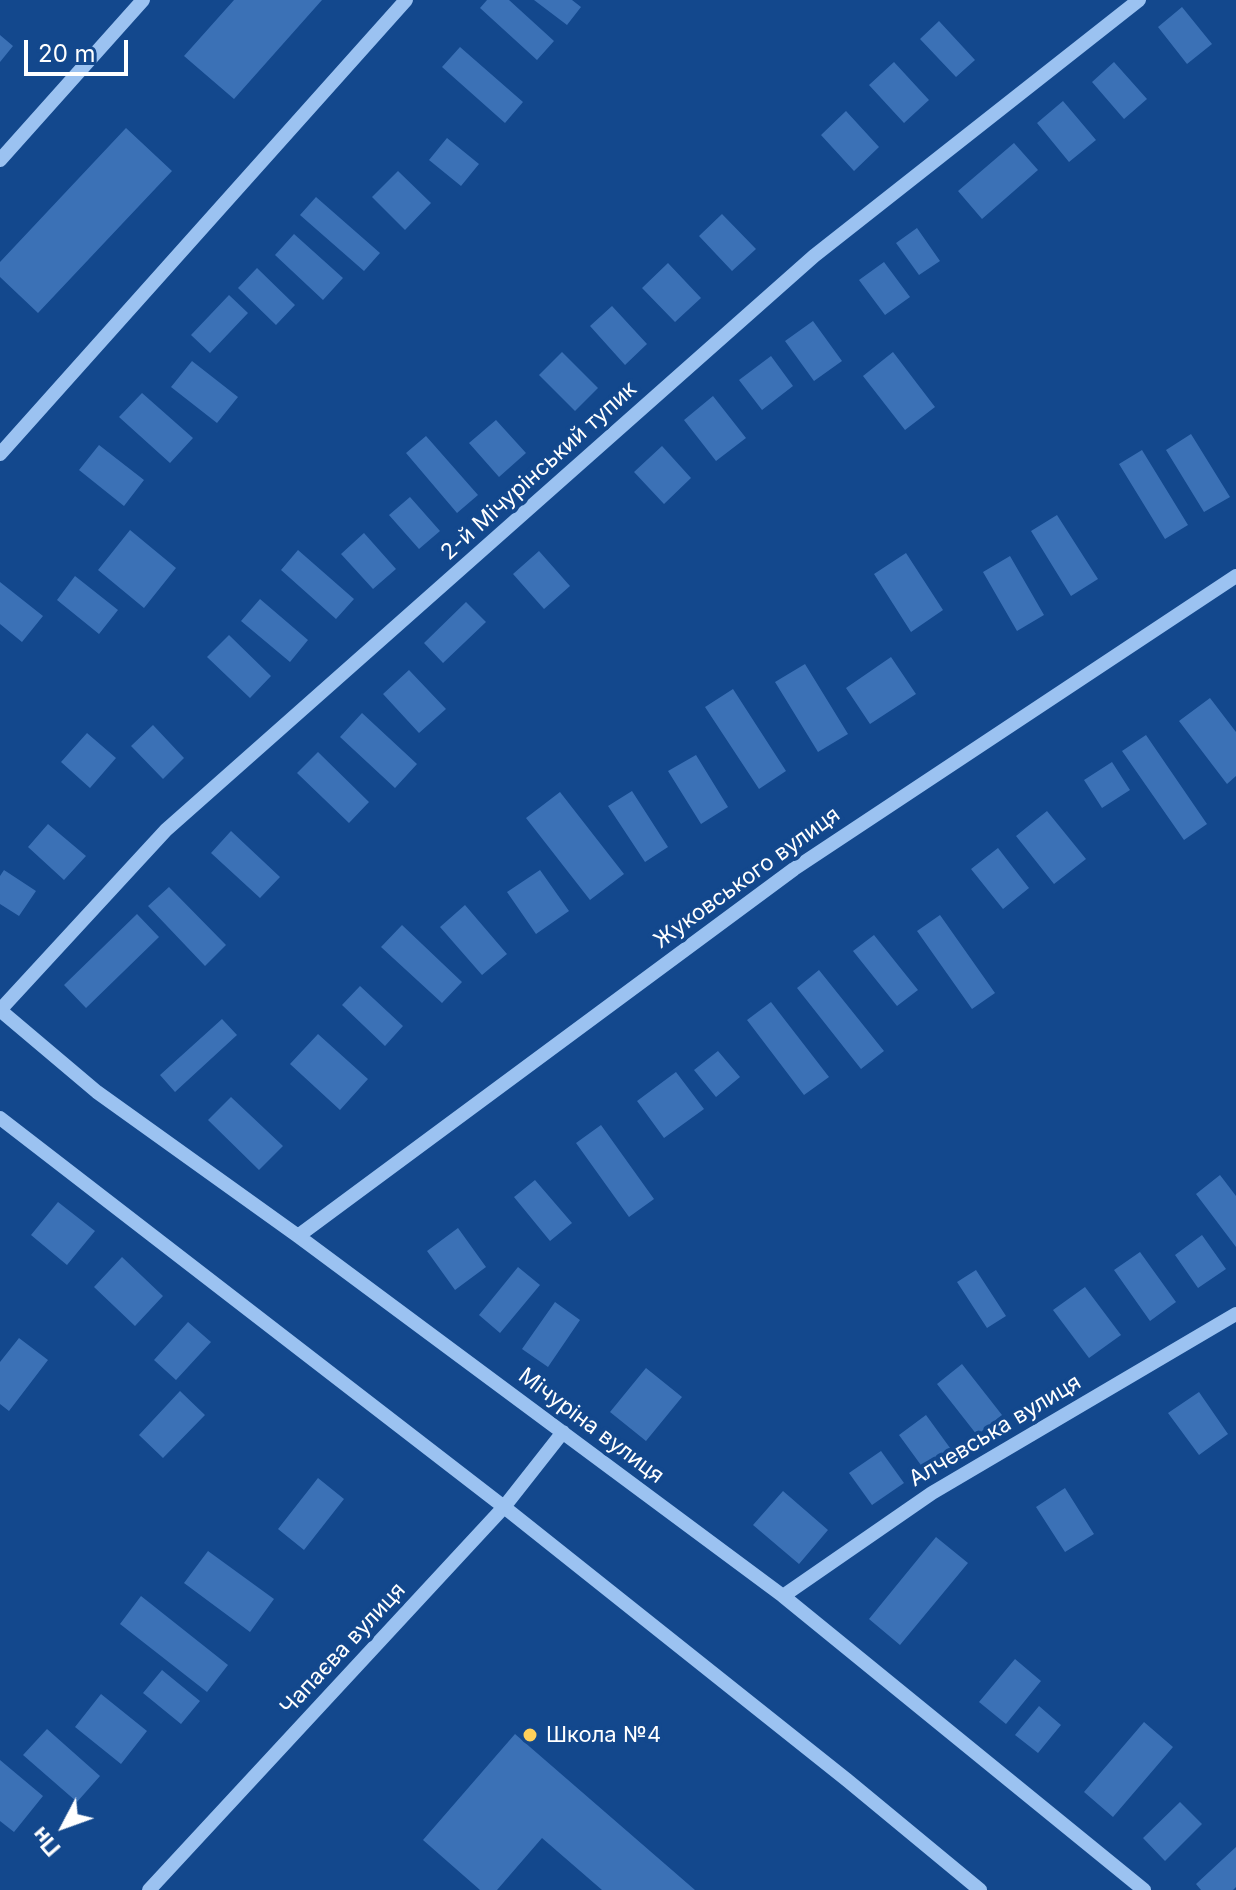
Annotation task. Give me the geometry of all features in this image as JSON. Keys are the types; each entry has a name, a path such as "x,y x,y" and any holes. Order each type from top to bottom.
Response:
{"street":[{"path":"0,160 143,0"},
{"path":"0,454 406,0"},
{"name":"2-й Мічурінський тупик","path":"0,1010 166,830 814,256 1139,0"},
{"name":"Жуковського вулиця","path":"298,1236 794,869 1236,576"},
{"name":"Мічуріна вулиця","path":"0,1010 97,1092 298,1236 783,1596 1144,1890"},
{"path":"0,1118 504,1507 980,1890"},
{"name":"Алчевська вулиця","path":"783,1596 932,1493 1236,1314"},
{"name":"Чапаєва вулиця","path":"149,1890 504,1507 563,1432"}],"building":[{"path":"234,0 322,0 234,99 184,56"},
{"path":"487,0 509,0 554,41 537,60 480,8"},
{"path":"534,0 572,0 581,7 567,25"},
{"path":"1182,7 1212,44 1187,64 1158,27"},
{"path":"939,21 975,60 956,77 920,39"},
{"path":"0,35 13,46 0,62"},
{"path":"460,47 523,102 505,123 442,67"},
{"path":"894,62 929,100 904,123 869,85"},
{"path":"1114,62 1147,99 1124,119 1092,82"},
{"path":"1063,101 1096,140 1069,162 1037,123"},
{"path":"846,111 879,147 854,171 821,135"},
{"path":"126,128 172,171 38,313 0,277 0,262"},
{"path":"447,138 479,164 461,186 429,160"},
{"path":"1014,143 1038,170 982,219 958,191"},
{"path":"398,171 431,203 405,230 372,197"},
{"path":"316,197 380,253 364,271 300,215"},
{"path":"722,214 756,249 732,271 699,236"},
{"path":"917,228 940,261 919,275 896,243"},
{"path":"294,234 343,278 323,300 275,255"},
{"path":"884,262 910,297 885,315 859,280"},
{"path":"668,263 701,298 675,322 642,288"},
{"path":"257,268 295,305 276,325 238,288"},
{"path":"229,295 248,313 210,353 191,335"},
{"path":"612,306 647,344 625,365 590,326"},
{"path":"813,321 842,361 814,381 785,341"},
{"path":"562,352 598,388 575,411 539,375"},
{"path":"893,352 935,407 905,430 863,376"},
{"path":"771,356 793,386 762,410 739,380"},
{"path":"192,361 238,397 217,423 171,387"},
{"path":"142,393 193,438 170,463 119,417"},
{"path":"713,396 746,438 716,461 684,420"},
{"path":"496,420 526,453 499,477 469,443"},
{"path":"1191,434 1230,497 1204,512 1166,450"},
{"path":"426,436 478,495 457,513 406,453"},
{"path":"99,445 144,480 124,506 79,470"},
{"path":"662,446 691,478 664,504 634,472"},
{"path":"1142,450 1188,525 1165,539 1119,464"},
{"path":"410,497 440,531 419,549 389,515"},
{"path":"1057,515 1098,579 1071,596 1031,531"},
{"path":"130,530 176,568 144,608 98,570"},
{"path":"364,533 396,569 373,589 341,554"},
{"path":"298,550 354,599 336,619 281,570"},
{"path":"539,551 570,586 544,609 513,574"},
{"path":"906,553 943,610 911,632 874,574"},
{"path":"1010,556 1044,615 1017,631 983,572"},
{"path":"75,576 118,610 99,634 57,600"},
{"path":"0,582 43,616 22,642 0,624"},
{"path":"260,599 308,640 290,662 241,621"},
{"path":"466,602 486,622 443,663 424,643"},
{"path":"229,635 271,676 250,698 207,657"},
{"path":"891,657 916,694 870,724 846,688"},
{"path":"805,664 848,734 818,752 775,682"},
{"path":"409,670 446,709 419,733 383,694"},
{"path":"733,689 786,771 759,789 705,707"},
{"path":"1210,698 1236,732 1236,776 1227,784 1179,721"},
{"path":"362,713 417,764 395,788 340,737"},
{"path":"153,725 184,758 163,779 131,746"},
{"path":"87,733 116,758 90,788 61,762"},
{"path":"1146,735 1207,824 1184,840 1122,751"},
{"path":"318,752 369,802 349,823 297,773"},
{"path":"696,755 728,807 701,824 668,771"},
{"path":"1112,762 1130,790 1102,808 1084,780"},
{"path":"632,791 668,847 645,862 608,806"},
{"path":"560,792 624,874 590,900 526,818"},
{"path":"1047,811 1086,859 1054,884 1016,836"},
{"path":"48,824 86,856 64,880 28,847"},
{"path":"231,831 280,877 260,898 211,853"},
{"path":"998,848 1029,888 1003,909 971,869"},
{"path":"4,870 36,891 19,916 0,904 0,876"},
{"path":"540,870 569,911 536,934 507,892"},
{"path":"169,887 226,945 205,966 148,906"},
{"path":"465,905 507,954 482,975 440,927"},
{"path":"137,914 159,937 86,1008 64,985"},
{"path":"940,915 995,993 972,1009 917,931"},
{"path":"402,925 462,982 442,1003 381,947"},
{"path":"874,935 918,990 897,1006 853,951"},
{"path":"819,970 884,1051 861,1069 797,988"},
{"path":"360,986 403,1026 385,1046 342,1005"},
{"path":"771,1002 829,1077 804,1095 747,1020"},
{"path":"222,1019 237,1035 175,1092 160,1075"},
{"path":"318,1034 368,1079 340,1110 290,1064"},
{"path":"718,1051 740,1077 716,1097 694,1070"},
{"path":"676,1072 704,1109 664,1138 637,1101"},
{"path":"231,1097 283,1146 259,1170 208,1120"},
{"path":"601,1125 654,1199 629,1217 576,1143"},
{"path":"1220,1175 1236,1196 1236,1247 1196,1194"},
{"path":"535,1180 572,1223 550,1241 514,1197"},
{"path":"58,1202 95,1231 67,1265 31,1235"},
{"path":"458,1228 486,1267 455,1290 427,1251"},
{"path":"1202,1235 1226,1269 1198,1288 1175,1255"},
{"path":"1140,1252 1176,1302 1150,1321 1114,1270"},
{"path":"122,1257 163,1296 135,1326 94,1287"},
{"path":"518,1267 540,1285 500,1333 479,1315"},
{"path":"976,1270 1006,1316 987,1328 957,1282"},
{"path":"1085,1287 1121,1335 1089,1358 1053,1310"},
{"path":"555,1302 580,1320 548,1367 522,1349"},
{"path":"188,1322 211,1342 176,1380 154,1360"},
{"path":"19,1338 48,1360 9,1411 0,1404 0,1362"},
{"path":"962,1364 1002,1415 977,1435 937,1384"},
{"path":"646,1368 682,1397 646,1441 610,1412"},
{"path":"180,1391 205,1415 163,1458 139,1435"},
{"path":"1199,1392 1228,1434 1199,1455 1168,1413"},
{"path":"926,1415 953,1452 926,1472 899,1435"},
{"path":"881,1451 904,1483 872,1505 849,1473"},
{"path":"318,1478 344,1499 304,1550 278,1529"},
{"path":"1065,1488 1094,1534 1065,1552 1036,1507"},
{"path":"783,1491 828,1530 799,1564 753,1525"},
{"path":"936,1537 968,1563 900,1645 869,1619"},
{"path":"208,1551 274,1599 250,1632 184,1583"},
{"path":"141,1596 228,1665 207,1692 120,1624"},
{"path":"1015,1659 1041,1681 1006,1724 979,1702"},
{"path":"162,1670 200,1701 181,1724 143,1693"},
{"path":"101,1694 147,1731 121,1764 75,1727"},
{"path":"1039,1706 1061,1725 1038,1753 1015,1735"},
{"path":"1144,1722 1173,1747 1113,1817 1084,1792"},
{"path":"47,1729 100,1776 77,1802 23,1755"},
{"path":"515,1734 695,1890 602,1890 542,1838 497,1890 480,1890 423,1840"},
{"path":"0,1760 43,1796 14,1832 0,1821"},
{"path":"1180,1802 1202,1824 1165,1861 1143,1838"},
{"path":"1236,1847 1236,1887 1233,1890 1201,1890 1196,1884"}],"place":[{"name":"Школа №4","path":"530,1735"}]}
